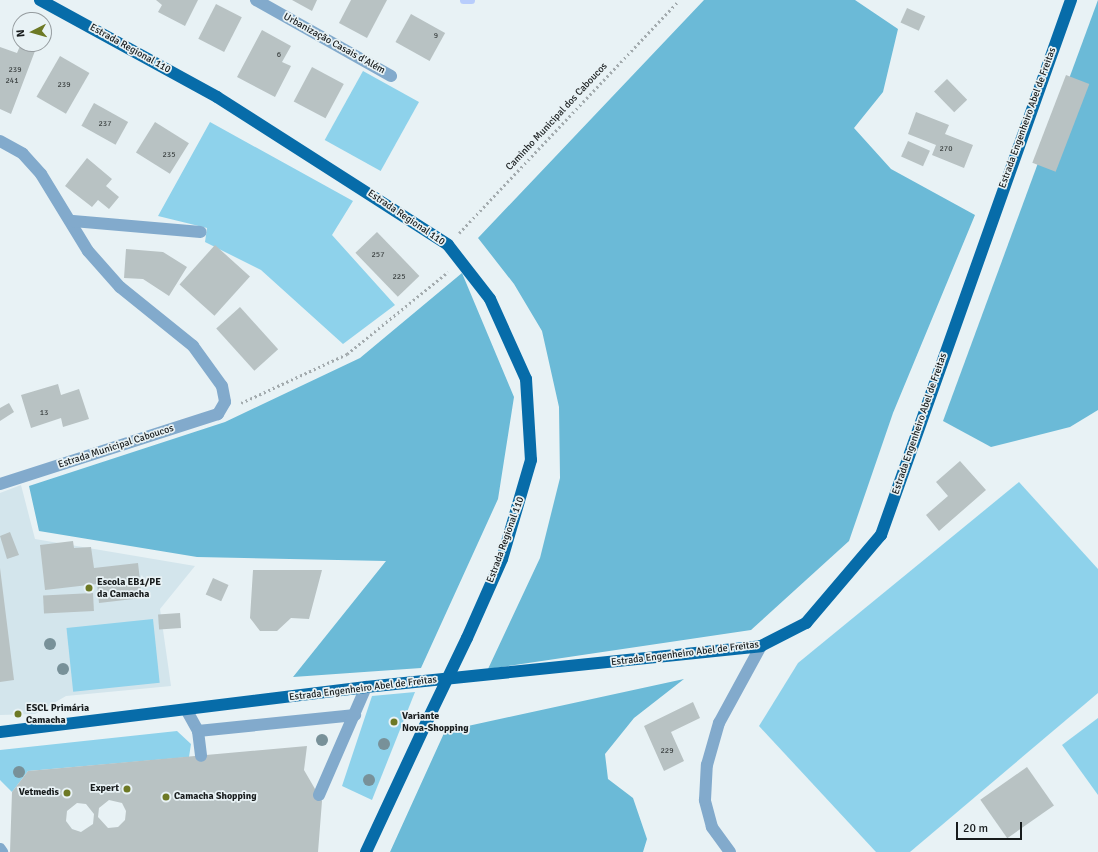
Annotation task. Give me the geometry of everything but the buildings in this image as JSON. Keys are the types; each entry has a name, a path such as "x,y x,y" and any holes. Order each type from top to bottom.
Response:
{"main road":[{"name":"Estrada Regional 110","path":"40,0 217,98 448,245 490,299 509,335 526,379 531,417 531,460 520,506 467,638 366,852"},
{"name":"Estrada Engenheiro Abel de Freitas","path":"0,732 187,711 366,688 761,646 806,623 881,535 1071,0"}],"street":[{"name":"Urbanização Casais d'Além","path":"256,0 391,76"},
{"path":"0,141 23,154 73,221 88,251 120,286 193,346 222,386 225,402"},
{"path":"73,221 201,232"},
{"name":"Estrada Municipal Caboucos","path":"0,484 218,414 225,402"},
{"path":"730,852 712,827 705,800 707,765 719,724 761,646"},
{"path":"319,795 366,688"},
{"path":"187,711 198,731 201,756"},
{"path":"198,731 355,715"}],"path":[{"name":"Caminho Municipal dos Caboucos","path":"448,245 679,0"},
{"path":"225,402 240,404 347,354 441,278"}],"shaded area":[{"path":"704,0 855,0 898,29 883,92 854,128 891,169 975,215 893,413 849,541 751,630 488,669 540,558 560,478 559,407 542,331 514,284 478,238"},
{"path":"1098,0 1098,410 1070,427 991,447 943,421"},
{"path":"363,71 419,102 381,171 325,140"},
{"path":"210,122 353,201 332,235 395,305 343,344 261,270 205,242 207,228 158,216"},
{"path":"462,273 514,397 498,499 421,668 293,677 386,561 197,557 39,531 29,486 225,422 360,358"},
{"path":"1019,482 1098,569 1098,693 910,852 876,852 759,726 798,663"},
{"name":"Escola EB1/PE da Camacha","path":"21,485 35,539 195,566 160,609 171,686 66,696 35,714 0,715 0,493"},
{"path":"153,619 160,683 73,692 66,628"},
{"path":"684,679 634,718 605,754 608,779 633,798 647,839 643,852 390,852 445,731"},
{"path":"415,692 372,800 342,786 372,696"},
{"path":"1098,718 1098,795 1062,745"},
{"path":"177,731 191,744 189,757 28,771 12,792 0,780 0,750"}],"waterway":[{"path":"463,0 471,0"}],"place":[{"name":"Escola EB1/PE da Camacha","path":"89,588"},
{"name":"ESCL Primária Camacha","path":"18,714"},
{"name":"Variante Nova-Shopping","path":"394,722"},
{"name":"Expert","path":"127,789"},
{"name":"Vetmedis","path":"67,793"},
{"name":"Camacha Shopping","path":"166,797"}]}
